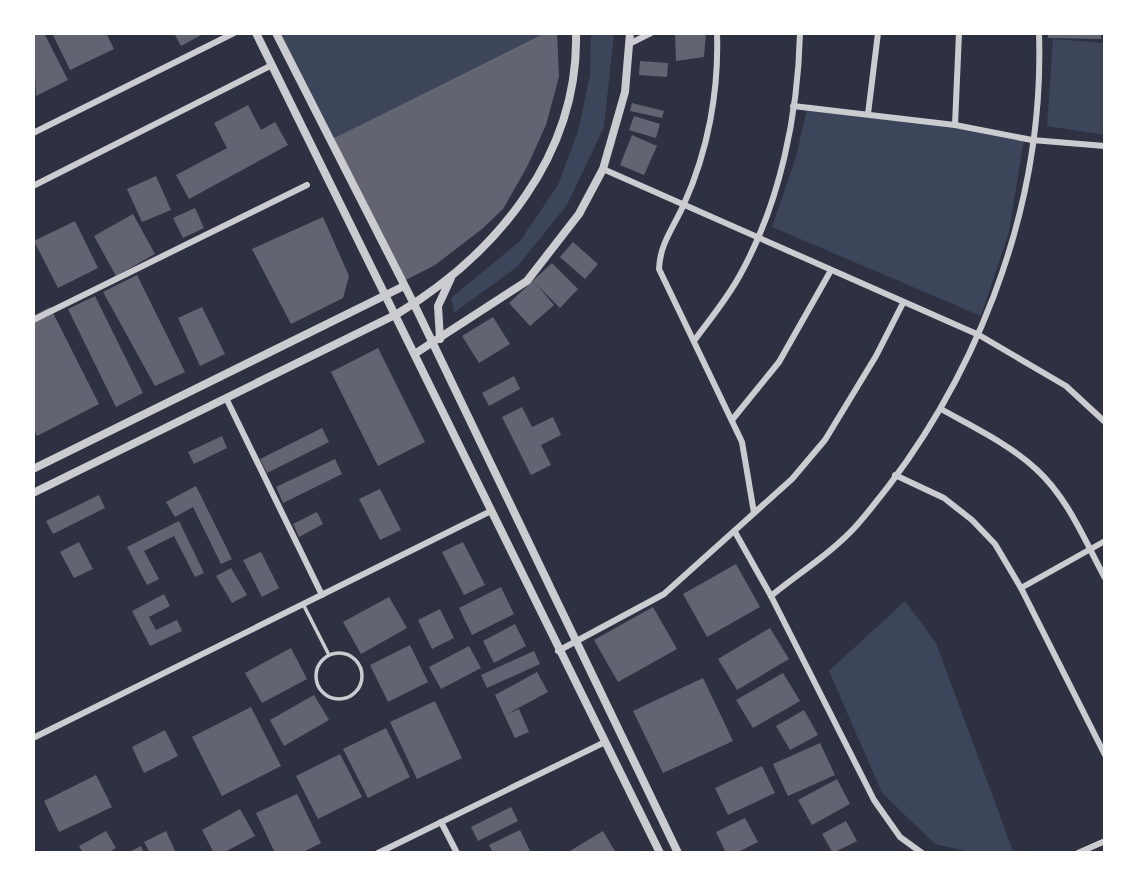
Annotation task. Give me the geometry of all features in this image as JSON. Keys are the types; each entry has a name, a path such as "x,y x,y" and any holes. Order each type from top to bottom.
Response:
{"street":[{"path":"33,133 234,33"},
{"path":"256,33 384,294 397,314 603,743 660,853"},
{"path":"276,33 402,287 414,304 678,853"},
{"path":"33,493 227,400 397,314 452,275 493,239 541,175 565,117 577,57 576,33"},
{"path":"416,353 527,281 579,214 603,169 625,92 630,38 651,33"},
{"path":"717,33 718,60 710,127 685,203 660,250 659,269 732,420 748,465 754,513"},
{"path":"694,341 731,291 758,238 776,190 793,106 800,33"},
{"path":"867,114 878,33"},
{"path":"955,125 959,33"},
{"path":"771,596 855,527 941,409 979,335 1011,246 1032,140 1039,33"},
{"path":"33,186 272,65"},
{"path":"793,106 955,125 1032,140 1105,146"},
{"path":"603,169 685,203 830,272 979,335 1066,386 1105,422"},
{"path":"33,320 307,185"},
{"path":"732,420 779,362 830,272"},
{"path":"440,339 438,306 452,275"},
{"path":"33,469 402,287"},
{"path":"558,651 664,594 792,479 825,440 876,356 903,303"},
{"path":"227,400 322,595"},
{"path":"941,409 1007,447 1037,469 1063,499 1105,578"},
{"path":"895,475 944,498 972,520 995,544 1021,588 1105,755"},
{"path":"33,738 491,511"},
{"path":"735,532 771,596 874,800 900,837 922,853"},
{"path":"1021,588 1105,541"},
{"path":"378,853 603,743"},
{"path":"441,822 457,853"},
{"path":"1078,853 1105,841"}],"lane":[{"path":"303,604 329,656"},
{"path":"346,654 360,666 361,684 349,697 332,698 318,687 317,669 329,656 346,654"}],"shaded area":[{"path":"278,33 545,33 330,140"},
{"path":"591,33 614,33 604,127 567,205 517,267 454,313 451,298 520,241 558,185 578,131 590,75"},
{"path":"1053,39 1105,43 1105,135 1047,126"},
{"path":"808,104 1024,139 1009,232 981,316 772,227 796,157"},
{"path":"905,601 936,643 1013,851 975,853 935,844 882,793 829,671"}],"building":[{"path":"33,33 44,33 68,80 36,96"},
{"path":"52,33 106,33 114,49 70,70"},
{"path":"174,33 205,33 181,46"},
{"path":"545,33 557,33 559,77 546,125 527,167 503,209 482,229 435,265 404,281 330,140"},
{"path":"675,33 706,33 704,57 676,61"},
{"path":"1048,33 1101,33 1101,39 1048,38"},
{"path":"640,61 668,63 667,77 639,75"},
{"path":"632,103 664,111 662,118 630,111"},
{"path":"248,105 261,130 275,122 288,145 189,199 176,175 227,148 214,123"},
{"path":"634,116 660,124 656,138 629,130"},
{"path":"632,135 657,146 644,175 620,165"},
{"path":"156,176 171,210 142,222 127,189"},
{"path":"195,208 204,228 183,238 173,218"},
{"path":"133,214 155,254 116,276 94,236"},
{"path":"323,217 349,276 343,298 291,324 252,249"},
{"path":"75,221 98,268 58,288 34,241"},
{"path":"573,242 598,264 585,279 560,257"},
{"path":"552,263 578,289 560,308 536,284 554,305 530,326 509,303"},
{"path":"137,275 185,372 155,386 103,292"},
{"path":"95,296 143,393 116,407 68,309"},
{"path":"50,307 99,404 37,436 33,429 33,316"},
{"path":"202,307 225,354 200,366 178,318"},
{"path":"493,317 510,344 479,363 462,336"},
{"path":"378,348 425,442 378,466 331,372"},
{"path":"514,376 520,389 489,406 482,393"},
{"path":"522,407 532,427 553,417 561,435 541,445 551,465 531,475 502,417"},
{"path":"322,428 329,442 267,473 260,459"},
{"path":"222,436 227,448 194,464 188,452"},
{"path":"335,459 342,474 283,503 276,487"},
{"path":"196,486 232,559 221,564 193,507 175,517 166,502"},
{"path":"380,489 401,530 380,540 359,499"},
{"path":"99,495 105,508 53,534 46,521"},
{"path":"317,512 323,524 299,537 293,524"},
{"path":"179,521 204,573 195,577 174,536 144,551 159,579 147,585 127,547"},
{"path":"79,542 93,569 74,578 60,552"},
{"path":"463,542 485,585 464,595 442,552"},
{"path":"261,552 279,588 262,597 243,560"},
{"path":"736,564 760,607 707,637 683,594"},
{"path":"231,568 247,595 232,603 216,576"},
{"path":"501,587 514,614 472,635 459,608"},
{"path":"164,594 170,606 149,617 156,630 177,620 182,631 150,646 132,611"},
{"path":"389,597 407,628 361,654 343,622"},
{"path":"653,607 677,649 618,682 594,640"},
{"path":"440,609 454,638 432,649 418,620"},
{"path":"515,624 526,646 494,663 483,641"},
{"path":"770,628 789,659 737,690 718,659"},
{"path":"410,645 428,682 388,702 370,665"},
{"path":"469,646 481,668 441,689 429,667"},
{"path":"291,648 307,679 262,703 245,673"},
{"path":"534,651 540,664 487,688 481,675"},
{"path":"537,672 548,692 505,715 519,709 529,732 515,738 495,695"},
{"path":"783,673 800,701 753,728 736,700"},
{"path":"703,678 733,741 663,773 633,711"},
{"path":"314,695 329,720 284,746 270,720"},
{"path":"435,701 462,758 417,779 390,722"},
{"path":"251,707 281,766 222,796 192,737"},
{"path":"804,710 818,735 790,750 776,726"},
{"path":"386,728 410,777 368,798 343,749"},
{"path":"165,730 178,756 144,773 132,747"},
{"path":"820,743 835,775 788,796 773,764"},
{"path":"340,754 362,797 318,819 296,776"},
{"path":"762,766 775,793 728,815 715,788"},
{"path":"96,775 112,807 59,832 44,801"},
{"path":"837,779 850,804 812,825 798,800"},
{"path":"297,794 321,843 301,853 275,853 256,813"},
{"path":"511,807 518,821 478,841 471,827"},
{"path":"240,809 255,836 223,853 214,853 202,830"},
{"path":"745,818 758,842 736,853 726,853 716,832"},
{"path":"846,821 857,841 833,853 822,834"},
{"path":"520,830 531,853 493,853 489,845"},
{"path":"106,831 116,848 108,853 83,853 79,846"},
{"path":"166,831 176,853 150,853 144,842"},
{"path":"603,831 616,853 571,853 570,851"},
{"path":"141,846 144,853 127,853"}]}
